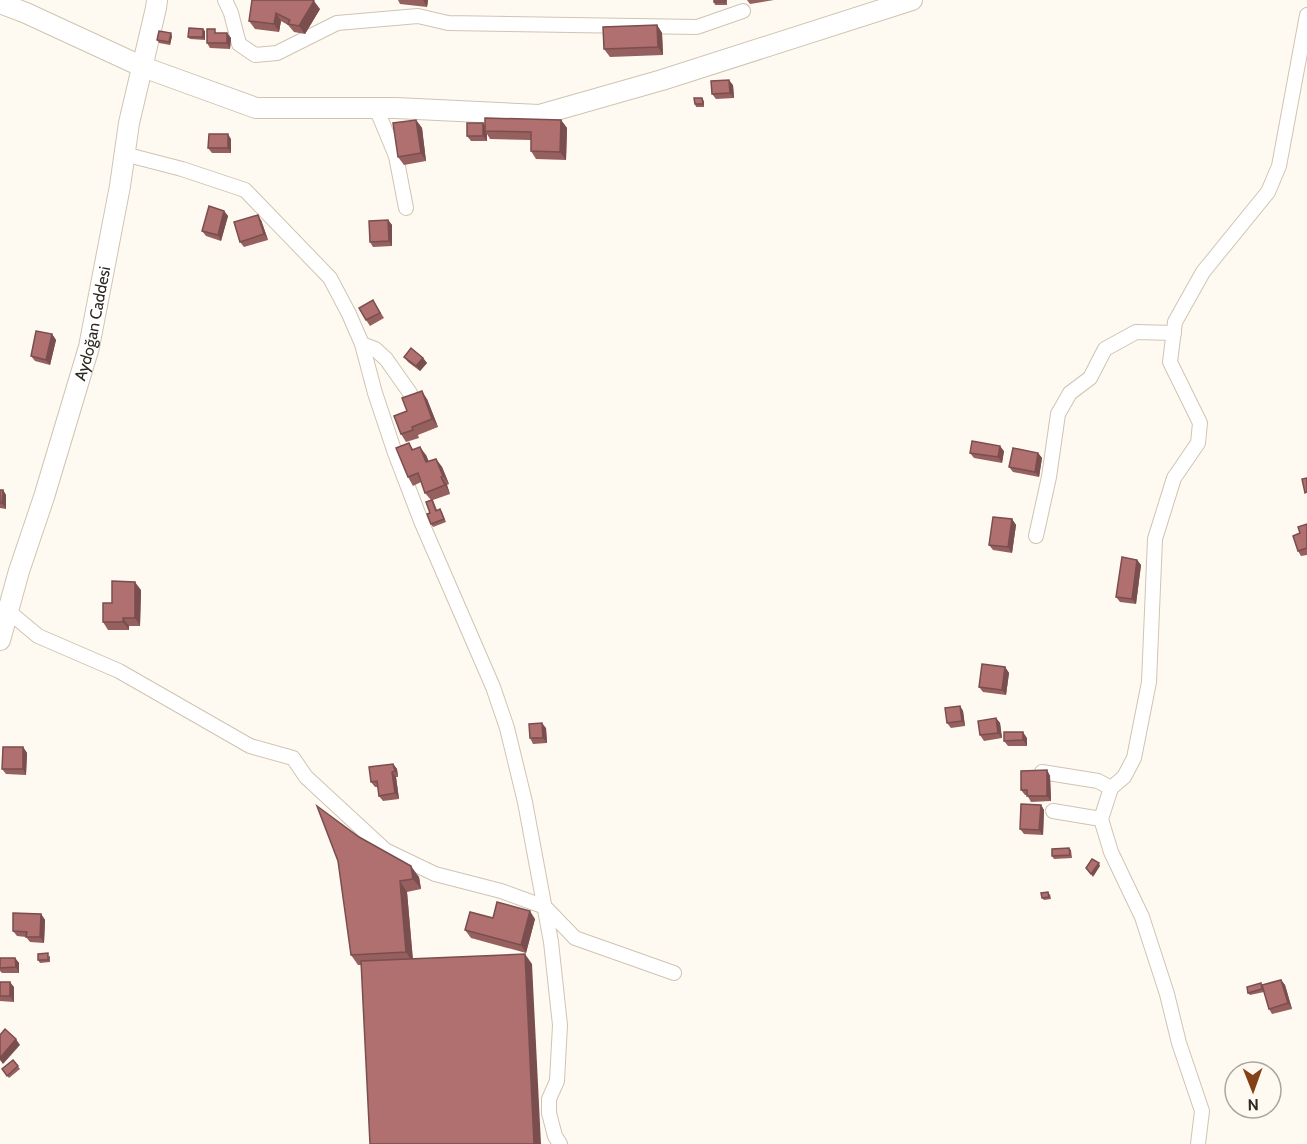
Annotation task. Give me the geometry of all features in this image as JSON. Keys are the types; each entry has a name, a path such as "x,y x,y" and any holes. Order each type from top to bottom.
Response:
{"street":[{"name":"Aydoğan Caddesi","path":"0,640 4,611 44,497 89,347 129,123 157,0"},
{"path":"225,0 239,44 255,55 277,53 338,23 418,16 448,22 697,27 743,11"},
{"path":"0,3 143,67 256,108 376,108 538,115 673,77 912,0"},
{"path":"1198,1144 1202,1112 1179,1043 1167,994 1142,916 1111,852 1101,819 1111,788 1124,777 1134,758 1149,682 1155,539 1174,478 1198,443 1200,423 1170,362 1175,322 1203,272 1268,192 1279,166 1307,15"},
{"path":"376,108 396,156 406,208"},
{"path":"124,154 182,169 245,190 330,278 349,314 362,344 395,453 421,521 493,687 507,728 525,802 551,942 561,1025 557,1081 549,1099 549,1113 555,1136 560,1144"},
{"path":"1036,536 1049,477 1058,414 1070,393 1090,378 1105,349 1136,332 1174,333"},
{"path":"362,344 375,349 386,359 410,393"},
{"path":"4,611 38,636 119,670 250,746 293,758 306,777 385,850 435,874 501,891 545,907 575,938 674,973"},
{"path":"1042,772 1098,781 1111,788"},
{"path":"1053,811 1101,819"}],"building":[{"path":"252,0 314,1 299,26 288,24 290,20 276,13 274,24 249,21"},
{"path":"657,25 658,47 604,49 603,27"},
{"path":"189,28 203,29 203,37 188,37"},
{"path":"207,29 215,29 215,33 227,33 227,43 207,43"},
{"path":"159,31 171,33 169,42 157,40"},
{"path":"729,80 730,93 712,94 711,81"},
{"path":"694,98 702,98 703,104 695,104"},
{"path":"485,118 561,120 560,152 531,151 531,132 485,131"},
{"path":"416,120 421,153 398,157 393,123"},
{"path":"467,123 483,123 483,136 467,136"},
{"path":"209,134 228,134 228,148 208,148"},
{"path":"209,206 224,211 218,235 202,231"},
{"path":"258,215 264,234 240,242 234,222"},
{"path":"388,220 389,241 370,242 369,221"},
{"path":"373,300 380,313 366,320 359,308"},
{"path":"36,331 52,334 46,360 31,356"},
{"path":"411,348 423,358 416,366 404,357"},
{"path":"422,391 432,419 401,434 394,416 407,411 402,398"},
{"path":"972,441 1000,446 998,457 970,453"},
{"path":"409,443 412,450 420,447 426,462 436,459 445,485 425,493 418,473 408,477 396,448"},
{"path":"1013,448 1038,453 1035,472 1009,467"},
{"path":"1307,478 1307,492 1305,493 1302,479"},
{"path":"0,490 3,490 2,503 0,503"},
{"path":"432,500 436,511 440,509 444,519 431,524 426,502"},
{"path":"993,517 1012,519 1008,547 989,545"},
{"path":"1307,524 1307,548 1298,551 1293,536 1300,533 1298,527"},
{"path":"1122,557 1137,560 1132,599 1116,597"},
{"path":"112,581 135,582 135,618 123,618 123,622 103,622 103,603 112,603"},
{"path":"982,664 1005,667 1002,690 979,687"},
{"path":"960,706 962,721 947,723 945,708"},
{"path":"996,718 998,733 980,735 978,721"},
{"path":"542,723 543,738 530,738 529,724"},
{"path":"1004,732 1023,732 1023,740 1004,741"},
{"path":"3,747 23,747 23,769 2,769"},
{"path":"393,764 395,793 379,796 377,781 371,782 369,767"},
{"path":"1047,770 1047,796 1027,796 1027,790 1021,790 1021,771"},
{"path":"1021,804 1041,805 1039,830 1020,829"},
{"path":"317,806 359,837 411,866 413,879 400,881 406,952 351,955 338,861"},
{"path":"1069,848 1070,855 1052,856 1052,849"},
{"path":"1092,859 1099,863 1091,874 1086,868"},
{"path":"1048,892 1049,897 1042,898 1041,893"},
{"path":"497,902 530,911 521,945 465,930 470,912 493,918"},
{"path":"13,913 41,914 40,937 26,937 27,932 13,931"},
{"path":"48,953 48,960 38,960 38,954"},
{"path":"525,954 534,1144 370,1144 361,961"},
{"path":"0,958 15,958 16,967 0,968"},
{"path":"1281,980 1288,1003 1269,1009 1262,985"},
{"path":"0,982 10,982 10,996 0,996"},
{"path":"1261,983 1262,989 1248,993 1247,987"},
{"path":"5,1029 16,1039 0,1058 0,1035"},
{"path":"13,1060 18,1066 7,1076 2,1069"}]}
